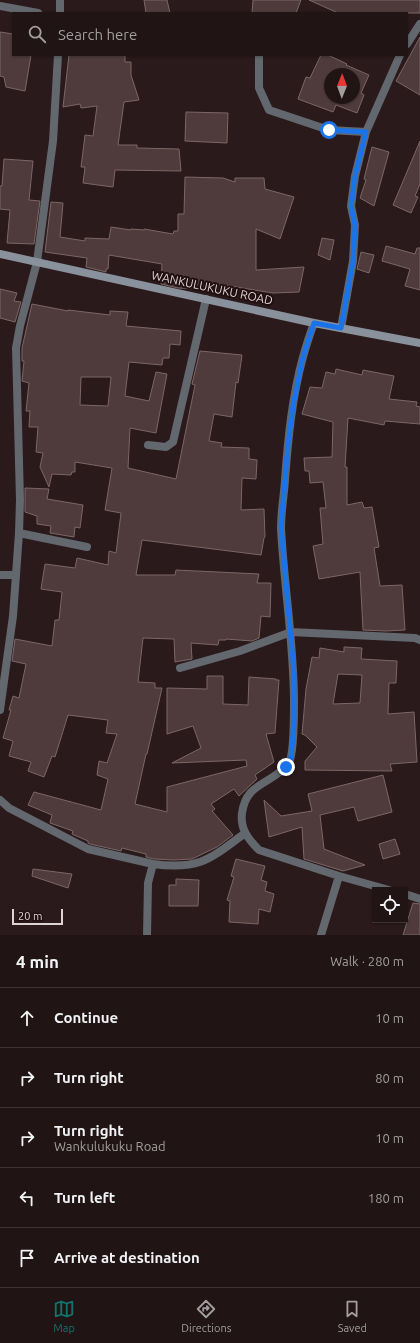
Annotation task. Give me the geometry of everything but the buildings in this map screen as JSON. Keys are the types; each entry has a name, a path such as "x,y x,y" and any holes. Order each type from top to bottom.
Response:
{"main road":[{"name":"WANKULUKUKU ROAD","path":"0,254 314,323 420,343"}],"street":[{"path":"60,0 60,12"},
{"path":"0,6 33,12"},
{"path":"408,42 420,24"},
{"path":"0,710 13,616 19,534 20,500 16,348 20,326 37,262 53,141 58,56"},
{"path":"260,56 259,88 269,110 329,130 366,132"},
{"path":"341,328 353,261 355,225 351,206 354,184 366,132 400,56"},
{"path":"148,445 166,447 173,442 206,299"},
{"path":"314,323 303,357 293,406 281,526 294,680 294,722 291,758 286,767 276,776 254,789 247,796 244,802 242,817 245,833 249,840 259,850 378,887"},
{"path":"19,534 87,547"},
{"path":"0,575 16,575"},
{"path":"180,668 240,651 291,632 415,638 420,640"},
{"path":"0,800 9,808 88,848 152,864 190,866 203,862 245,833"},
{"path":"148,935 148,883 152,864"},
{"path":"322,935 339,876"},
{"path":"408,895 420,899"}],"route":[{"path":"286,767 291,758 294,722 294,673 281,526 288,445 298,378 314,323 341,328 353,261 355,225 351,206 355,176 366,132 329,130"}]}
